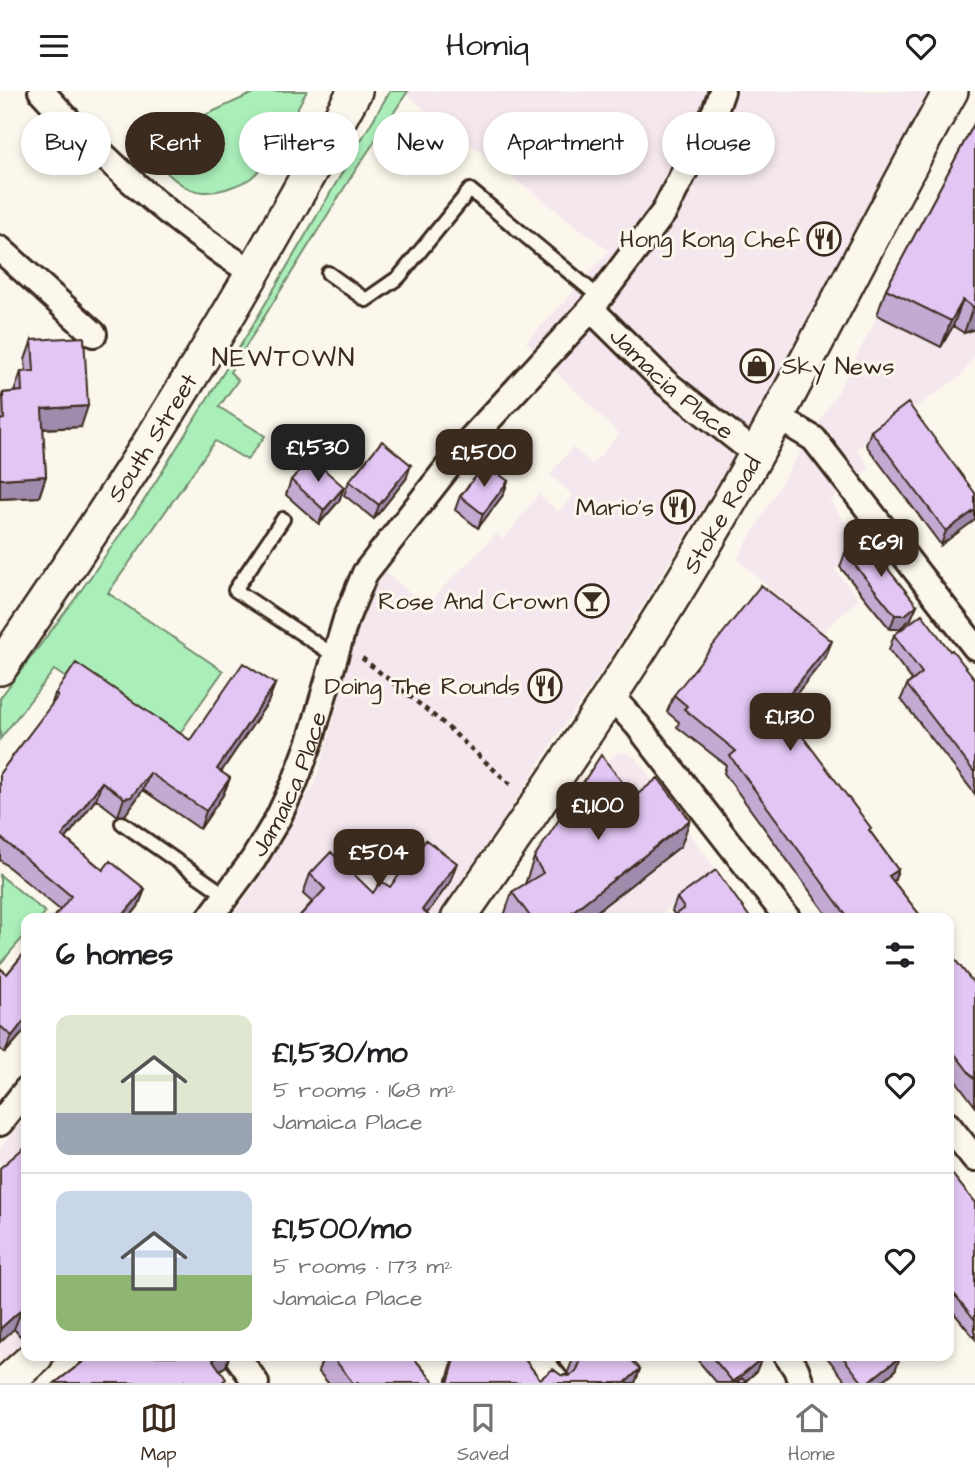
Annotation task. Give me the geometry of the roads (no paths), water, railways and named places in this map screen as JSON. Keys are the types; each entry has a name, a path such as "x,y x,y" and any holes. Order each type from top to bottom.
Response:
{"street":[{"path":"41,91 120,172 197,235 253,273"},
{"name":"South Street","path":"0,668 150,443 253,273 355,91"},
{"name":"Jamaica Place","path":"214,913 265,840 294,784 307,752 337,648 365,573 466,444 595,303 664,212 715,111 722,91"},
{"name":"Stoke Road","path":"462,913 536,808 686,577 757,454 951,91"},
{"path":"0,249 94,334"},
{"name":"Jamacia Place","path":"595,303 666,383 757,454"},
{"path":"776,417 814,439 975,647"},
{"path":"611,695 783,913"},
{"path":"0,1123 21,1096"},
{"path":"954,1133 975,1159"},
{"path":"6,1383 30,1361"},
{"path":"241,1361 256,1383"},
{"path":"540,1361 558,1383"},
{"path":"790,1361 801,1383"}],"lane":[{"path":"328,273 366,300 399,277 470,190 595,303"},
{"path":"283,519 235,590 337,648"},
{"path":"122,823 227,896"}],"place":[{"name":"Hong Kong Chef","path":"824,239"},
{"name":"Sky News","path":"757,366"},
{"name":"Mario's","path":"678,507"},
{"name":"Rose And Crown","path":"592,601"},
{"name":"Doing The Rounds","path":"545,686"}],"district":[{"name":"NEWTOWN","path":"284,357"}]}
